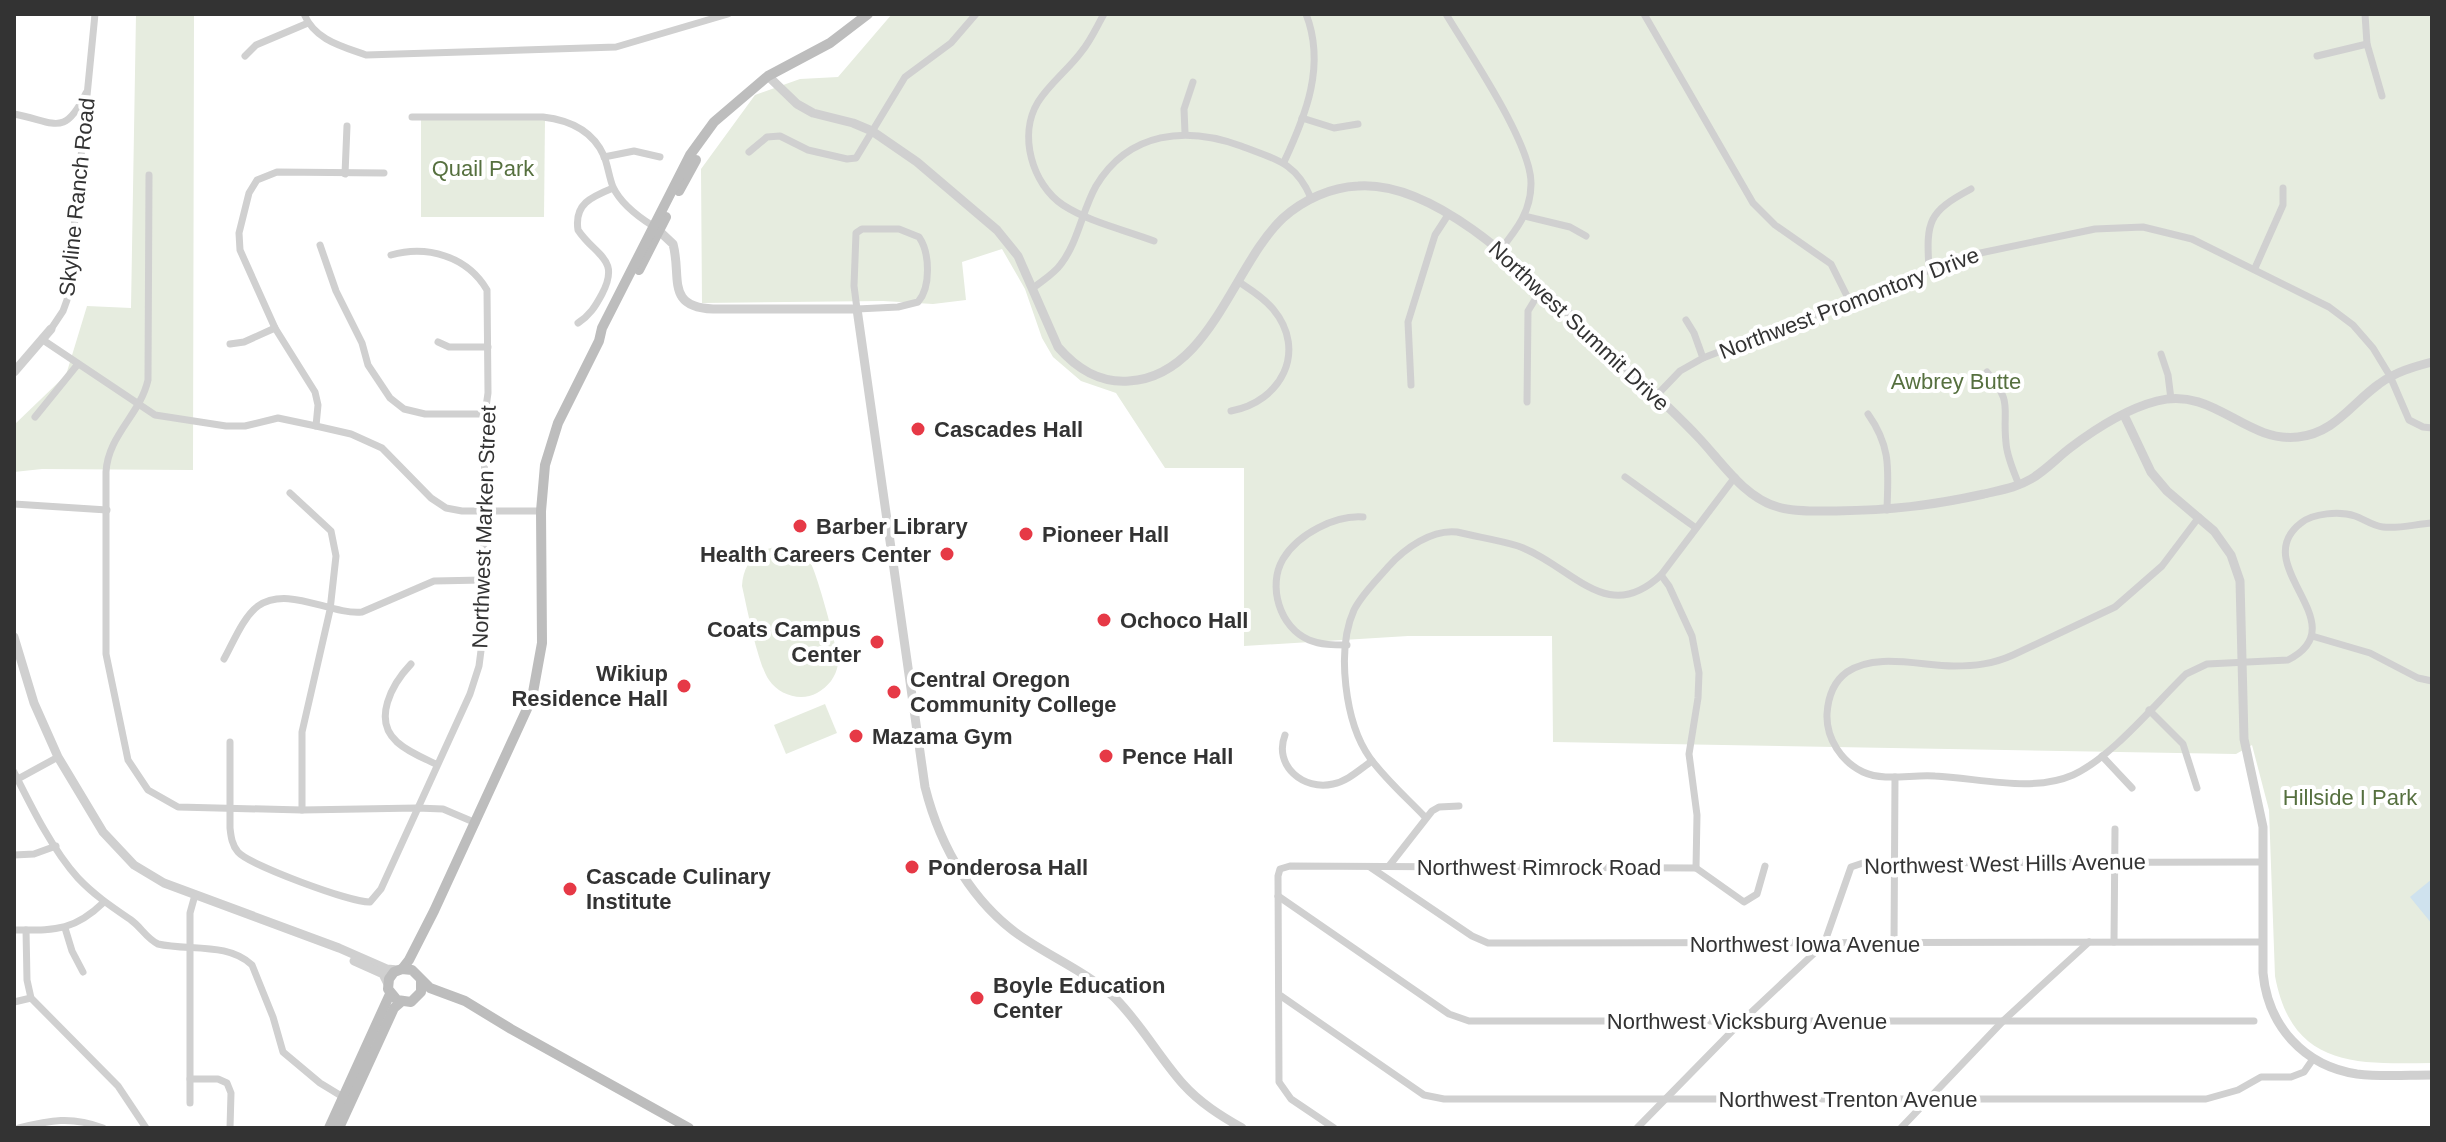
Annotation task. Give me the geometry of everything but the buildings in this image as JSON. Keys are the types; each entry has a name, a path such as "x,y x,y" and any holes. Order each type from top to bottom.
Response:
{"main road":[{"path":"329,1128 389,989 391,975 409,960 434,911 532,698 542,643 541,511 544,474 551,442 563,412 607,331 656,228 722,117 735,101 768,76 830,43 868,14"},
{"path":"339,1128 394,1008 401,1002 411,1002 422,988 416,963 434,911"},
{"path":"400,969 418,976 430,988 465,1001 689,1128"},
{"path":"389,989 401,1002"},
{"path":"418,996 431,995 486,1015"}],"street":[{"name":"Skyline Ranch Road","path":"16,368 43,340 67,300 95,14"},
{"path":"304,14 308,23 327,41 366,55 616,47 728,14"},
{"path":"749,152 767,137 780,136 808,150 847,159 856,158 905,77 951,43 976,14"},
{"path":"1104,14 1083,51 1039,100 1030,125 1029,147 1033,167 1051,194 1063,205 1154,241"},
{"path":"1284,162 1302,118 1315,67 1313,31 1306,14"},
{"path":"1446,14 1525,154 1531,181 1530,200 1524,216 1501,249"},
{"path":"1644,14 1753,203 1775,225 1831,264 1849,300"},
{"path":"2365,14 2367,44 2382,96"},
{"path":"245,56 256,45 308,23"},
{"path":"2317,56 2367,44"},
{"name":"Northwest Summit Drive","path":"768,76 797,104 813,113 872,131 917,162 997,230 1018,256 1050,333 1067,358 1093,376 1120,382 1136,381 1158,375 1173,365 1189,351 1222,309 1264,240 1281,221 1311,198 1338,189 1376,186 1409,195 1448,215 1501,249 1696,434 1735,477 1763,501 1778,507 1821,511 1887,510 1953,501 2019,485 2041,472 2093,431 2156,401 2187,399 2210,405 2268,434 2298,437 2318,433 2334,425 2390,376 2432,362"},
{"path":"1185,133 1184,109 1193,82"},
{"path":"14,114 46,123 62,123 77,113 88,89"},
{"path":"412,117 552,118 578,127 592,138 604,157 613,188 626,206 673,244 679,293 694,307 857,309 898,307 918,302 925,287 927,255 924,245 913,232 862,229 856,233 854,286 857,309 922,772 931,810 942,839 963,875 999,917 1018,935 1087,975 1111,994 1130,1014 1185,1087 1203,1103 1242,1128"},
{"path":"1302,118 1334,128 1358,124"},
{"path":"345,174 347,126"},
{"path":"1033,288 1055,271 1066,257 1102,178 1118,160 1155,139 1185,133 1217,137 1284,162 1301,178 1311,198"},
{"path":"604,157 634,151 660,157"},
{"path":"316,426 318,405 315,392 275,328 240,250 239,233 249,193 257,180 277,172 384,173"},
{"path":"149,175 148,380 138,405 115,438 108,456 106,654 128,760 148,790 178,807 443,809 476,823"},
{"path":"578,323 591,314 610,275 601,254 578,230 578,214 583,203 613,188"},
{"path":"2255,268 2283,205 2283,188"},
{"path":"1929,269 1927,242 1930,222 1945,203 1971,189"},
{"path":"1411,385 1408,322 1435,235 1448,215"},
{"path":"1524,216 1570,227 1586,236"},
{"name":"Northwest Promontory Drive","path":"1656,396 1680,371 1703,358 1966,256 2095,229 2143,227 2192,239 2255,268 2309,295 2353,325 2373,348 2390,376 2409,420 2432,428"},
{"path":"320,245 336,291 362,343 368,365 390,398 404,409 425,414 485,414"},
{"name":"Northwest Marken Street","path":"230,809 232,841 248,861 361,902 370,902 381,889 470,694 479,666 486,511 487,290 471,271 441,253 404,251 391,255"},
{"path":"1231,411 1262,400 1277,386 1286,370 1289,347 1275,311 1260,295 1239,282"},
{"path":"1527,402 1528,311 1542,288"},
{"path":"1686,320 1703,358"},
{"path":"230,344 244,342 275,328"},
{"path":"43,340 138,405 165,419 245,426 278,418 351,434 382,448 431,498 446,508 541,511"},
{"path":"438,342 449,347 488,347"},
{"path":"2161,354 2171,399"},
{"path":"35,417 78,364"},
{"path":"1987,372 2001,388 2007,401 2005,440 2019,485"},
{"path":"1868,414 1883,438 1888,456 1887,510"},
{"path":"2124,415 2151,472 2223,543 2237,569 2242,594 2244,739 2261,813 2264,984 2274,1016 2293,1043 2313,1059 2357,1074 2432,1075"},
{"path":"1625,477 1696,528"},
{"path":"1425,817 1372,761 1358,736 1350,712 1347,645 1353,613 1366,593 1402,554 1437,533 1457,532 1518,546 1603,595 1615,597 1638,593 1661,575 1735,477"},
{"path":"290,493 323,521 334,541 336,556 330,610 302,732 302,810"},
{"path":"14,504 107,510"},
{"path":"2199,517 2162,566 2115,607 2013,655 1997,662 1973,666 1873,663 1847,673 1838,681 1828,700 1827,723 1835,746 1845,761 1865,773 1895,777 1932,775 2045,782 2072,775 2102,756 2186,674 2196,668 2207,664 2288,660 2299,655 2312,636 2310,611 2285,562 2289,535 2299,524 2321,515 2352,515 2382,527 2432,523"},
{"path":"1347,645 1316,642 1294,631 1282,614 1277,595 1277,576 1283,559 1308,536 1326,524 1348,516 1363,517"},
{"path":"1661,575 1692,636 1699,673 1689,754 1697,815 1696,868 1744,902 1757,894 1765,866"},
{"path":"224,659 248,617 268,601 291,599 330,610 362,612 434,581 483,580"},
{"path":"2312,636 2370,653 2418,678 2432,681"},
{"path":"14,637 34,703 58,757 103,832 134,865 164,883 387,969 400,969"},
{"path":"411,664 398,680 386,704 387,730 400,746 436,764"},
{"path":"2149,710 2183,744 2197,788"},
{"path":"1285,735 1282,750 1286,765 1297,778 1314,785 1340,782 1372,761"},
{"path":"230,742 230,809"},
{"path":"2102,756 2132,788"},
{"path":"58,757 15,778 76,876 104,902 132,921 150,940 168,947 232,953 252,965 283,1052 320,1083 343,1097"},
{"path":"1894,944 1895,777"},
{"path":"1389,866 1425,817 1439,807 1459,806"},
{"path":"2114,942 2115,829"},
{"path":"14,855 34,854 56,846"},
{"name":"Northwest West Hills Avenue","path":"1637,1128 1743,1020 1824,944 1851,867 1863,863 2263,862"},
{"name":"Northwest Rimrock Road","path":"1278,896 1280,869 1290,866 1696,868"},
{"name":"Northwest Iowa Avenue","path":"1370,867 1472,936 1488,943 2263,942"},
{"path":"190,1103 190,913 195,895"},
{"path":"1278,896 1281,996 1279,1082 1291,1099 1334,1128"},
{"name":"Northwest Vicksburg Avenue","path":"1278,896 1449,1014 1469,1021 2254,1021"},
{"path":"14,930 65,928 80,922 104,902"},
{"path":"65,928 83,972"},
{"path":"26,930 27,980 31,998 55,1026 118,1086 146,1128"},
{"path":"1901,1128 2004,1020 2089,942"},
{"path":"323,943 352,961 377,971 385,977 389,989"},
{"name":"Northwest Trenton Avenue","path":"1281,996 1432,1099 2206,1099 2238,1090 2261,1077 2291,1077 2304,1072 2313,1059"},
{"path":"14,1002 31,998"},
{"path":"190,1079 218,1079 227,1083 231,1093 230,1128"},
{"path":"19,1128 64,1118 103,1128"}],"green space":[{"path":"136,14 194,14 193,470 42,469 14,472 14,425 66,375 87,306 131,308"},
{"name":"Awbrey Butte","path":"892,14 2432,14 2432,1063 2353,1060 2331,1054 2312,1044 2296,1029 2284,1006 2275,976 2269,810 2252,745 2236,754 1553,742 1552,636 1408,636 1244,646 1244,468 1165,468 1116,393 1081,381 1053,357 1042,338 1025,289 1002,249 962,262 966,300 933,304 883,301 702,303 701,169 755,95 800,79 838,77"},
{"name":"Quail Park","path":"421,118 545,118 544,217 421,217"},
{"path":"774,547 794,551 811,564 831,630 837,669 828,685 811,696 791,696 773,685 765,673 753,636 743,579 747,566 755,556"},
{"path":"825,704 837,733 786,754 774,725"}],"water":[{"path":"2432,879 2432,924 2410,897"}],"place":[{"name":"Cascades Hall","path":"918,429"},
{"name":"Barber Library","path":"800,526"},
{"name":"Pioneer Hall","path":"1026,534"},
{"name":"Health Careers Center","path":"947,554"},
{"name":"Ochoco Hall","path":"1104,620"},
{"name":"Coats Campus Center","path":"877,642"},
{"name":"Wikiup Residence Hall","path":"684,686"},
{"name":"Central Oregon Community College","path":"894,692"},
{"name":"Mazama Gym","path":"856,736"},
{"name":"Pence Hall","path":"1106,756"},
{"name":"Ponderosa Hall","path":"912,867"},
{"name":"Cascade Culinary Institute","path":"570,889"},
{"name":"Boyle Education Center","path":"977,998"}],"park label":[{"name":"Hillside I Park","path":"2350,797"}]}
